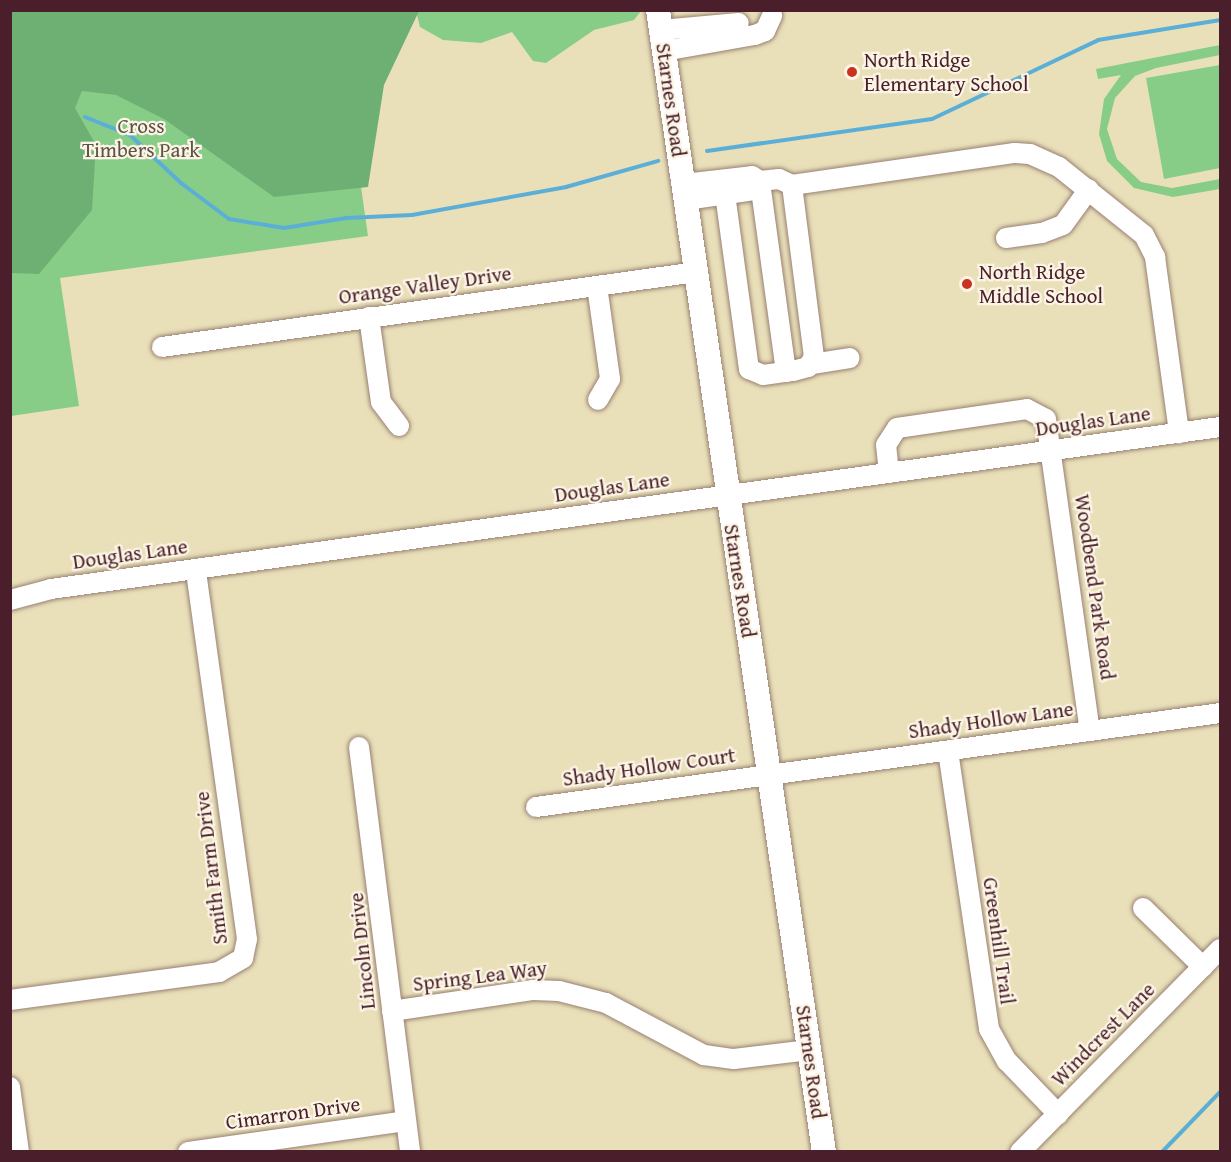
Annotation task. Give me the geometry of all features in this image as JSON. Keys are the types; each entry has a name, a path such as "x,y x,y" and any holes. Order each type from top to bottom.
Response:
{"main road":[{"name":"Starnes Road","path":"661,31 824,1152"}],"street":[{"path":"661,31 755,35 765,31 772,16"},
{"path":"661,31 739,23"},
{"path":"685,192 725,194 754,190 760,182 779,179 792,185 1015,153 1043,158 1089,189 1144,235 1155,257 1179,433"},
{"path":"685,192 752,176 760,182 786,372"},
{"path":"792,185 812,364"},
{"path":"1006,238 1042,233 1063,225 1089,189"},
{"path":"725,194 749,369 763,375 850,358"},
{"name":"Orange Valley Drive","path":"162,347 696,272"},
{"path":"597,286 610,379 598,400"},
{"path":"369,317 381,402 399,426"},
{"name":"Woodbend Park Road","path":"889,473 886,445 897,428 1027,409 1046,419 1090,731"},
{"name":"Douglas Lane","path":"10,600 51,589 1221,427"},
{"name":"Smith Farm Drive","path":"10,1000 219,972 243,958 247,939 196,570"},
{"name":"Shady Hollow Lane","path":"769,775 1221,713"},
{"name":"Lincoln Drive","path":"359,747 410,1152"},
{"name":"Greenhill Trail","path":"948,751 989,1029 1007,1062 1058,1114"},
{"name":"Shady Hollow Court","path":"536,807 769,775"},
{"path":"1143,908 1203,967"},
{"name":"Windcrest Lane","path":"1020,1152 1221,949"},
{"name":"Spring Lea Way","path":"392,1011 534,990 559,991 606,1003 688,1050 704,1055 734,1059 809,1050"},
{"path":"10,1087 19,1152"},
{"name":"Cimarron Drive","path":"188,1152 405,1121"}],"green space":[{"path":"11,10 419,11 384,85 368,187 274,197 164,119 116,95 82,91 75,108 96,145 92,210 39,274 11,273"},
{"name":"Cross Timbers Park","path":"10,11 336,11 368,236 60,278 79,406 11,416"},
{"path":"416,11 641,11 634,20 594,30 546,63 533,61 512,32 481,43 443,40 420,27"},
{"path":"1220,45 1220,55 1156,68 1135,76 1115,98 1107,129 1117,159 1141,182 1172,188 1220,179 1220,189 1173,197 1134,188 1107,161 1099,134 1104,99 1121,75 1098,79 1096,69"},
{"path":"1220,65 1220,168 1164,179 1146,78"}],"waterway":[{"path":"707,151 932,119 1098,40 1220,20"},
{"path":"85,117 130,135 181,183 229,219 284,228 346,218 412,215 566,187 658,161"},
{"path":"1162,1152 1220,1092"}],"place":[{"name":"North Ridge Elementary School","path":"852,72"},
{"name":"North Ridge Middle School","path":"967,284"}]}
